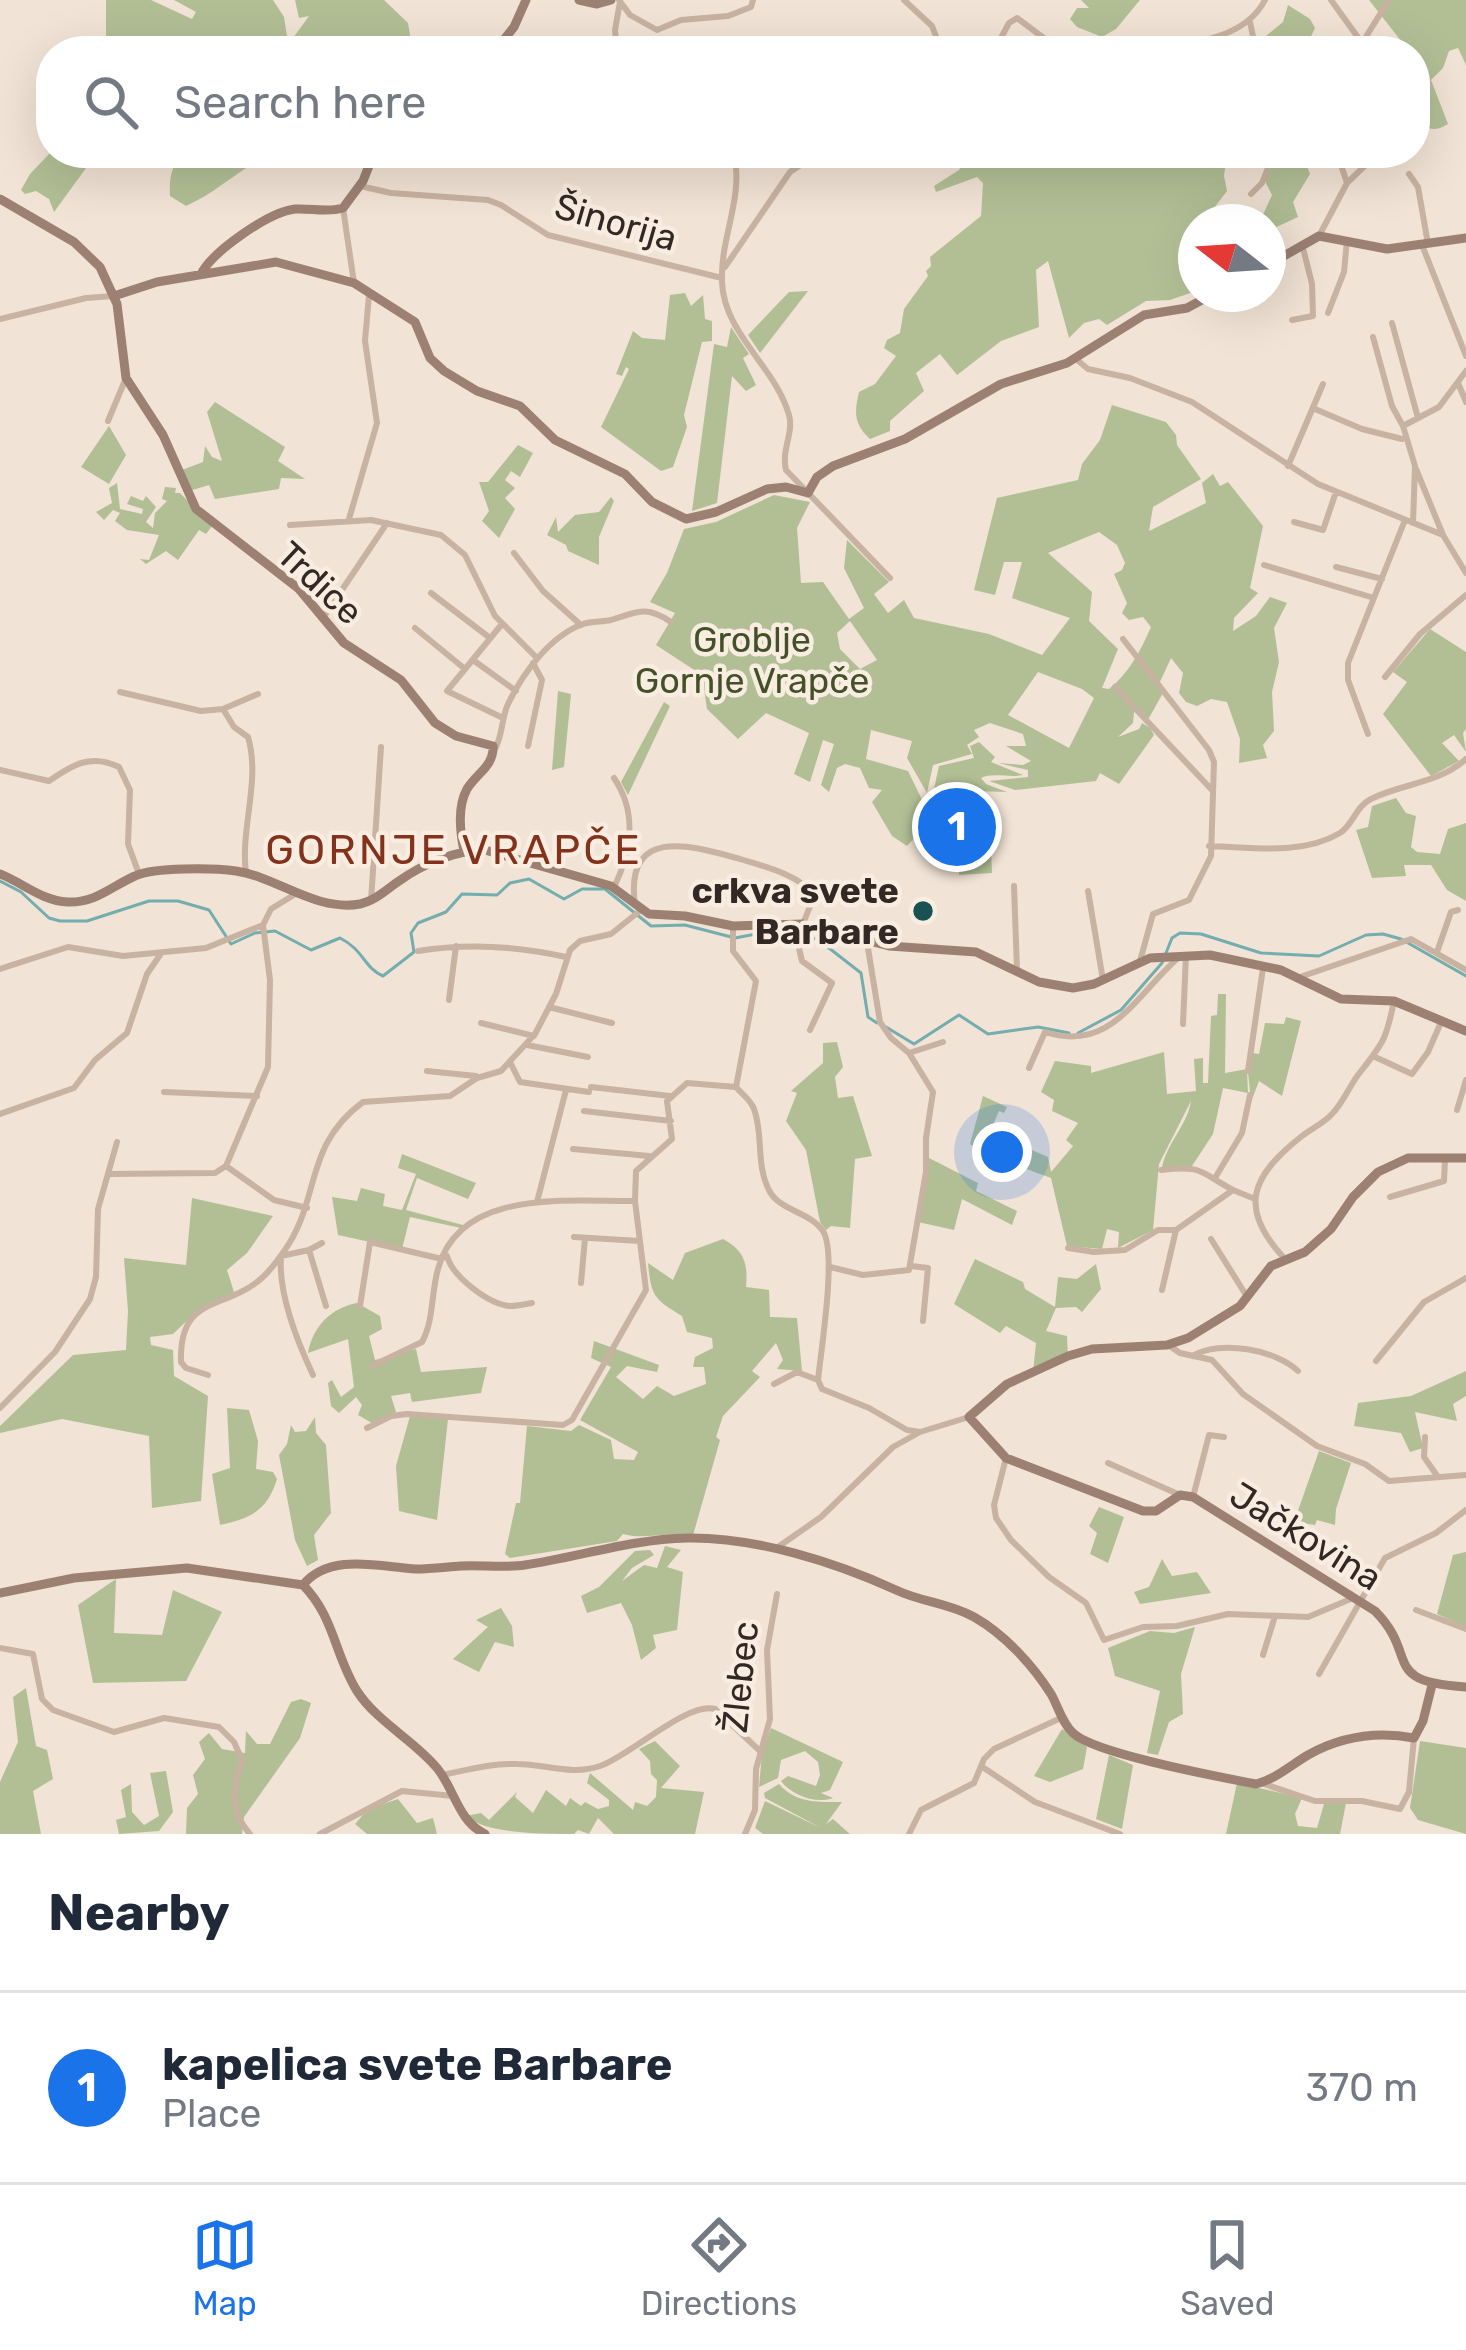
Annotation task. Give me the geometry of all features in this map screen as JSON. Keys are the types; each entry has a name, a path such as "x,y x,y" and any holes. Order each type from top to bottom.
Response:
{"street":[{"path":"508,36 526,0"},
{"path":"579,0 617,1"},
{"path":"617,1 643,26 657,30 681,20 742,12 753,0"},
{"path":"904,0 937,36"},
{"path":"1207,36 1250,22 1265,0"},
{"path":"1331,0 1354,36"},
{"path":"1369,36 1389,0"},
{"path":"615,36 617,1"},
{"path":"1002,36 1017,18 1041,36"},
{"path":"1250,22 1253,36"},
{"path":"354,283 344,208 368,168"},
{"path":"735,168 737,192 723,242 726,310 789,414 784,465 890,578"},
{"path":"722,274 796,168"},
{"path":"1251,194 1268,168"},
{"path":"1342,168 1347,183"},
{"path":"1286,256 1319,236 1347,183 1362,168"},
{"path":"1409,174 1418,188 1425,245 1466,356"},
{"name":"Šinorija","path":"360,186 488,200 548,236 722,274"},
{"path":"0,200 74,242 100,267 114,296"},
{"path":"202,274 232,242 277,215 293,209 344,208"},
{"path":"1319,236 1388,249 1466,238"},
{"path":"1328,314 1344,272 1347,240"},
{"path":"1292,320 1313,316 1312,284 1303,248"},
{"path":"0,319 202,274 282,262 320,277 354,283 415,322 430,358 444,371 477,391 520,406 555,440 626,474 652,502 686,519 745,501 767,488 809,492"},
{"path":"348,520 377,423 365,341 369,295"},
{"name":"Trdice","path":"114,296 123,329 121,358 126,378 163,434 191,503 299,589 344,643 401,680 441,728 495,749"},
{"path":"809,492 817,477 833,466 905,439 1001,384 1076,358 1144,315 1178,310"},
{"path":"1392,323 1418,418"},
{"path":"1372,337 1404,439 1443,535 1466,574"},
{"path":"1076,358 1084,368 1130,378 1192,402 1336,492 1443,535"},
{"path":"1403,426 1439,407 1466,371"},
{"name":"Trdice","path":"108,422 126,378"},
{"path":"1458,383 1466,402"},
{"path":"1288,466 1323,384"},
{"path":"1315,409 1362,429 1404,439"},
{"path":"1368,734 1348,680 1348,663 1409,522 1415,466"},
{"path":"1294,522 1323,530 1336,492"},
{"path":"290,525 348,520 387,523 428,530 457,546 475,571 491,611 535,661 542,680 528,746"},
{"path":"323,618 387,523"},
{"path":"514,553 543,591 580,625"},
{"path":"1264,565 1374,598"},
{"path":"1336,567 1382,579"},
{"path":"430,593 490,638"},
{"path":"1385,676 1420,634 1466,595"},
{"path":"464,851 464,796 492,760 503,718 535,661 580,625 638,609 671,622"},
{"path":"502,624 447,691 503,718"},
{"path":"415,628 465,669"},
{"path":"1123,639 1209,749 1214,762 1210,862 1193,896 1178,907 1153,914 1140,961"},
{"path":"473,660 516,691"},
{"path":"1115,687 1212,790"},
{"path":"120,692 201,712 223,709 258,694"},
{"path":"223,709 234,727 248,737 252,756 243,845 246,873"},
{"path":"371,901 381,747"},
{"path":"1209,846 1290,848 1339,834 1358,806 1375,796 1440,777 1466,759"},
{"path":"0,770 49,781 66,767 84,761 119,767 130,790 128,844 140,874"},
{"path":"614,778 629,802 630,846 614,887"},
{"path":"637,911 633,883 641,861 660,848 692,844 805,885 814,896 800,929 802,961 832,982 810,1030"},
{"path":"0,874 44,897 71,902 104,894 140,874 160,870 246,873 342,904 371,901 412,872 464,851 497,852 614,887 637,911 733,933 800,929 867,942 976,952 1062,987 1080,988 1140,961 1175,956 1264,964 1341,999 1394,1001 1466,1031"},
{"path":"1014,886 1017,970"},
{"path":"1088,891 1103,980"},
{"path":"108,1174 215,1173 226,1166 270,1054 270,980 263,930 271,909 297,893"},
{"path":"1437,952 1451,911 1458,910"},
{"path":"427,1071 479,1077 494,1075 511,1064 534,1036 566,957 580,940 611,934 637,911"},
{"path":"0,969 68,947 122,956 160,955 263,930"},
{"path":"733,933 735,955 757,981 736,1087"},
{"path":"1298,978 1408,941 1466,970"},
{"path":"830,1267 870,1275 902,1273 911,1266 926,1172 933,1092 908,1053 882,1025 867,942"},
{"path":"418,951 456,946 524,948 566,957"},
{"path":"449,1000 456,946"},
{"path":"0,1114 74,1088 94,1060 128,1033 147,974 160,955"},
{"path":"1175,956 1183,1024"},
{"path":"1029,1069 1046,1032 1068,1039 1092,1036 1124,1016 1175,956"},
{"path":"1248,1071 1264,964"},
{"path":"1285,1259 1262,1232 1255,1199 1262,1175 1271,1162 1333,1113 1385,1042 1394,1001"},
{"path":"549,1007 612,1023"},
{"path":"1375,1057 1412,1075 1442,1020"},
{"path":"482,1023 534,1036"},
{"path":"908,1053 943,1042"},
{"path":"527,1045 587,1057"},
{"path":"511,1064 520,1082 566,1090 670,1096"},
{"path":"208,1375 182,1362 188,1325 212,1301 261,1280 280,1256 308,1208 319,1154 357,1105 368,1100 450,1096 479,1077"},
{"path":"1457,1110 1466,1080"},
{"path":"367,1428 391,1415 407,1414 568,1423 644,1295 647,1285 635,1201 637,1168 670,1142 666,1104 691,1082 736,1087 755,1111 759,1158 770,1191 822,1229 830,1267 818,1380"},
{"path":"537,1202 566,1090"},
{"path":"164,1093 257,1096"},
{"path":"1215,1178 1242,1133 1250,1095"},
{"path":"584,1111 671,1121"},
{"path":"0,1408 55,1352 90,1299 95,1285 98,1209 117,1142"},
{"path":"573,1149 652,1156"},
{"path":"775,1550 821,1517 882,1456 920,1432 969,1417 1007,1384 1092,1349 1168,1345 1188,1338 1248,1298 1267,1270 1305,1252 1331,1229 1353,1197 1388,1166 1408,1158 1466,1158"},
{"path":"1390,1197 1444,1181 1445,1159"},
{"path":"226,1166 274,1200 308,1208"},
{"path":"1161,1170 1197,1168 1255,1199"},
{"path":"1068,1248 1122,1250 1158,1230 1176,1230 1233,1190"},
{"path":"372,1366 426,1337 444,1256 472,1222 515,1205 537,1202 635,1201"},
{"path":"1162,1290 1176,1230"},
{"path":"574,1237 640,1241"},
{"path":"581,1283 585,1238"},
{"path":"1210,1239 1248,1298"},
{"path":"359,1306 370,1242 444,1256 452,1270 498,1303 532,1304"},
{"path":"280,1256 322,1243"},
{"path":"309,1250 326,1306"},
{"path":"280,1256 284,1290 314,1375"},
{"path":"911,1266 928,1268 923,1321"},
{"path":"1376,1361 1424,1302 1466,1278"},
{"path":"1168,1345 1220,1366 1243,1394 1329,1452 1365,1463 1381,1477 1397,1483 1466,1474"},
{"path":"1193,1356 1203,1350 1236,1349 1282,1358 1298,1371"},
{"path":"774,1384 797,1372 818,1380 827,1393 920,1432"},
{"name":"Jačkovina","path":"969,1417 1006,1458 1143,1511 1156,1511 1180,1495 1193,1497 1383,1619 1411,1674 1432,1685"},
{"path":"1193,1497 1209,1435 1224,1437"},
{"path":"1425,1437 1424,1457 1438,1477"},
{"path":"1006,1458 994,1505 996,1518 1049,1577 1086,1603 1104,1640 1143,1627 1177,1626 1228,1614 1308,1617 1357,1600"},
{"path":"1108,1463 1180,1495"},
{"path":"1319,1674 1357,1600 1390,1554 1436,1534 1466,1510"},
{"path":"303,1585 320,1571 340,1565 518,1566 677,1539 775,1550 876,1578 896,1590 974,1617 1003,1637 1027,1663 1076,1736 1091,1745 1262,1784 1315,1801 1362,1801 1400,1809 1409,1792 1414,1738 1432,1685 1466,1687"},
{"path":"0,1593 74,1578 187,1568 303,1585 320,1601 332,1624 358,1692 442,1775 467,1822 484,1834"},
{"name":"Žlebec","path":"745,1834 756,1805 760,1751 770,1719 767,1650 777,1594"},
{"path":"1416,1610 1466,1629"},
{"path":"1263,1655 1275,1616"},
{"path":"0,1648 33,1654 42,1700 52,1711 114,1732 164,1718 219,1726 242,1760 233,1807 250,1834"},
{"path":"442,1775 509,1763 565,1772 590,1769 702,1707 715,1709 760,1751"},
{"path":"909,1834 921,1810 974,1783 984,1760 998,1745 1063,1717"},
{"path":"1262,1784 1314,1752 1368,1732 1414,1738"},
{"path":"983,1767 1036,1802 1120,1834"},
{"path":"320,1834 401,1791 453,1796"}],"green space":[{"path":"106,0 151,0 192,19 196,12 174,0 273,0 284,17 287,36 106,36"},
{"path":"295,0 384,0 408,23 410,36 294,36 309,16 299,18"},
{"path":"1081,0 1140,0 1116,29 1104,36 1077,27 1070,19 1077,8 1089,8"},
{"path":"1369,0 1466,0 1466,65 1458,48 1449,51 1443,68 1431,80 1448,124 1430,128 1430,36 1397,36"},
{"path":"1288,5 1310,19 1315,28 1311,36 1266,36 1283,22"},
{"path":"36,168 86,168 54,212 49,199 36,191 25,194 21,190"},
{"path":"174,168 246,168 186,206 170,196"},
{"path":"960,168 1225,168 1227,191 1217,204 1178,204 1178,297 1146,301 1107,325 1099,319 1084,323 1069,338 1048,261 1036,270 1039,327 1001,341 957,375 940,354 916,373 924,391 890,421 890,431 870,439 857,418 859,392 875,384 896,356 884,348 887,340 900,333 904,309 928,276 930,257 981,216 983,183 977,177 936,192 934,186"},
{"path":"1271,168 1308,168 1310,174 1293,202 1298,217 1286,223 1286,204 1268,204 1272,195 1265,181"},
{"path":"808,291 760,353 748,335 789,292"},
{"path":"685,293 691,306 703,295 705,319 712,321 712,341 702,342 684,415 687,427 673,467 661,471 601,427 629,369 622,376 616,374 633,331 642,338 665,340 670,295"},
{"path":"731,327 749,354 743,358 756,385 746,391 732,376 717,503 692,511 714,344 727,347"},
{"path":"215,402 285,447 278,461 305,479 281,478 279,489 215,499 209,485 189,491 182,470 203,462 205,446 212,457 222,461 207,412"},
{"name":"Groblje Gornje Vrapče","path":"1112,405 1166,422 1201,479 1153,507 1149,531 1206,503 1202,483 1213,474 1220,486 1228,482 1263,526 1250,588 1258,593 1234,618 1233,631 1256,616 1270,597 1287,603 1274,628 1279,662 1272,692 1274,731 1263,745 1267,758 1239,763 1240,739 1227,702 1211,699 1197,706 1186,702 1179,693 1183,673 1171,658 1159,684 1164,691 1149,718 1134,712 1133,723 1118,737 1139,729 1142,723 1154,735 1119,784 1100,773 1096,781 1015,790 989,781 1028,777 1028,770 998,763 1031,761 1006,746 1026,746 1023,734 990,723 974,730 979,737 967,745 972,754 933,765 927,793 907,758 912,741 871,730 866,759 908,771 943,843 924,848 929,836 917,835 907,846 892,836 872,802 882,790 869,788 860,768 845,764 837,768 829,792 821,785 834,744 823,740 810,782 794,774 809,733 766,713 738,739 707,709 702,675 656,645 675,613 650,602 684,529 716,522 774,495 810,502 797,528 801,583 823,582 849,619 864,608 844,568 847,540 889,582 874,594 888,613 904,600 914,618 989,634 1042,655 1070,618 1012,598 1022,562 1004,562 995,595 974,590 997,498 1078,480 1082,464 1100,440","holes":["1099,532 1117,545 1125,563 1114,574 1127,603 1122,613 1129,620 1143,617 1151,627 1134,661 1109,689 1102,688 1118,649 1089,621 1092,592 1048,553","850,621 877,660 860,669 840,649 837,633","1038,672 1094,698 1069,748 1008,715"]},
{"path":"109,426 126,455 109,484 81,467"},
{"path":"518,445 533,453 520,477 511,471 505,480 515,488 505,498 515,509 499,538 482,521 489,511 479,482 488,482"},
{"path":"117,483 120,509 142,514 143,509 127,504 131,496 143,501 146,496 156,507 146,522 153,528 155,513 167,501 162,499 165,487 176,488 175,493 212,526 206,534 199,530 178,560 166,551 146,564 140,559 149,560 159,535 127,530 115,521 120,513 113,510 104,520 96,512 112,503 109,488"},
{"path":"611,497 614,501 599,537 599,565 547,535 556,517 558,532 575,515 599,512"},
{"path":"1430,629 1466,652 1466,752 1454,735 1442,743 1459,761 1431,776 1383,714 1407,682 1393,672"},
{"path":"558,691 571,694 564,767 552,770"},
{"path":"664,702 670,706 628,795 621,782"},
{"path":"979,742 995,757 991,762 1023,775 981,778 1007,792 973,791 966,801 987,808 959,809 956,818 978,824 948,828 932,798 939,766 974,758 970,746"},
{"path":"1396,798 1406,813 1416,816 1411,847 1417,852 1440,854 1448,829 1466,823 1466,901 1447,890 1431,865 1404,865 1406,876 1372,878 1356,830 1368,827 1372,806"},
{"path":"990,826 992,873 959,875 960,835"},
{"path":"1218,994 1226,994 1225,1073 1247,1069 1248,1093 1223,1088 1213,1134 1192,1166 1162,1168 1191,1101 1159,1164 1153,1230 1118,1248 1119,1232 1107,1229 1102,1249 1067,1246 1051,1178 970,1144 983,1096 1007,1107 1004,1113 999,1111 990,1132 1048,1157 1051,1172 1073,1146 1066,1140 1078,1123 1052,1111 1054,1100 1041,1092 1055,1061 1091,1066 1091,1073 1164,1052 1167,1094 1196,1091 1194,1059 1203,1058 1203,1083 1208,1083 1211,1016 1217,1015"},
{"path":"1286,1017 1301,1021 1282,1096 1259,1081 1251,1102 1248,1072 1252,1053 1259,1054 1265,1023 1284,1024"},
{"path":"837,1042 843,1067 835,1077 838,1098 853,1096 872,1156 855,1159 850,1228 826,1230 820,1222 806,1150 786,1121 797,1093 791,1091 823,1063 823,1043"},
{"path":"402,1154 476,1183 468,1199 417,1178 406,1210 463,1225 461,1228 410,1217 402,1249 338,1235 332,1197 357,1201 361,1188 385,1194 383,1206 402,1210 416,1174 398,1168"},
{"path":"929,1158 978,1183 976,1191 1017,1211 1012,1225 962,1199 954,1230 918,1222"},
{"path":"192,1198 273,1216 247,1253 227,1270 234,1292 196,1312 173,1334 150,1337 151,1345 173,1350 174,1376 208,1396 201,1501 152,1508 149,1436 62,1419 0,1433 0,1426 73,1355 126,1350 124,1258 186,1265"},
{"path":"723,1239 744,1259 746,1287 769,1290 770,1317 797,1318 802,1371 777,1369 783,1360 776,1343 752,1371 760,1377 723,1416 692,1539 623,1534 617,1541 510,1558 505,1554 516,1503 520,1503 527,1426 571,1431 579,1425 611,1440 614,1459 634,1460 638,1452 580,1420 611,1367 591,1358 594,1341 659,1365 657,1372 627,1366 616,1377 643,1399 657,1386 674,1396 706,1384 704,1367 693,1367 695,1357 713,1348 712,1338 687,1332 682,1316 653,1290 648,1263 673,1280 685,1253"},
{"path":"975,1259 1023,1282 1025,1289 1055,1307 1058,1277 1077,1279 1096,1264 1101,1289 1082,1312 1076,1307 1056,1308 1046,1331 1067,1336 1068,1358 1033,1372 1036,1343 1006,1326 1000,1333 954,1304"},
{"path":"357,1303 380,1316 382,1329 369,1336 375,1360 416,1349 421,1372 487,1367 481,1393 412,1402 410,1393 391,1396 396,1412 372,1423 358,1415 362,1405 356,1397 339,1413 331,1406 328,1383 332,1380 341,1397 354,1387 348,1339 308,1353 325,1320"},
{"path":"1466,1371 1466,1396 1453,1404 1457,1421 1415,1412 1423,1448 1410,1452 1401,1433 1354,1426 1358,1403 1411,1396"},
{"path":"227,1408 249,1410 258,1441 256,1469 273,1472 277,1479 256,1511 220,1525 212,1474 230,1468"},
{"path":"410,1416 448,1419 437,1520 399,1511 396,1466"},
{"path":"315,1417 316,1433 326,1445 331,1513 314,1535 318,1560 307,1566 295,1540 279,1455 291,1425 295,1432 306,1431"},
{"path":"1319,1451 1351,1463 1335,1525 1317,1520 1315,1525 1294,1522"},
{"path":"1099,1507 1124,1517 1108,1563 1090,1554 1097,1533 1089,1526"},
{"path":"665,1546 681,1550 667,1567 683,1572 677,1630 653,1635 656,1648 641,1660 621,1603 587,1613 581,1596 599,1587 635,1551 650,1550 654,1555 632,1568 622,1581 644,1565 657,1568"},
{"path":"1466,1552 1466,1627 1437,1614 1453,1555"},
{"path":"1162,1559 1172,1576 1197,1572 1211,1593 1140,1604 1134,1592 1149,1587"},
{"path":"116,1579 114,1633 162,1635 173,1590 222,1612 186,1681 93,1683 78,1605"},
{"path":"501,1608 512,1626 514,1647 495,1642 479,1672 453,1659 488,1627 476,1620"},
{"path":"1195,1627 1181,1674 1183,1714 1169,1722 1158,1755 1147,1753 1160,1691 1115,1676 1108,1648 1150,1631 1174,1633"},
{"path":"26,1688 36,1746 47,1750 53,1779 33,1791 41,1834 0,1834 0,1782 18,1742 13,1697"},
{"path":"291,1702 311,1703 300,1738 244,1817 242,1834 186,1834 187,1808 198,1794 193,1775 205,1759 199,1742 209,1733 222,1749 245,1753 246,1731 257,1744 270,1744"},
{"path":"771,1728 843,1762 830,1790 821,1793 833,1798 805,1797 781,1781 788,1776 816,1786 818,1762 805,1751 781,1760 778,1778 759,1787 762,1753"},
{"path":"1062,1729 1087,1747 1083,1769 1050,1782 1034,1776"},
{"path":"655,1741 680,1766 661,1788 704,1792 695,1834 614,1834 598,1818 589,1834 578,1830 574,1834 531,1833 501,1830 466,1816 481,1813 489,1820 517,1792 515,1797 533,1813 546,1790 566,1806 570,1798 581,1806 585,1802 598,1809 609,1806 609,1800 587,1783 590,1773 633,1810 635,1802 647,1806 656,1797 657,1780 639,1749"},
{"path":"1420,1741 1466,1748 1466,1834 1418,1820 1410,1808"},
{"path":"1109,1755 1133,1765 1122,1829 1096,1819"},
{"path":"166,1771 173,1812 159,1831 119,1834 116,1820 126,1817 121,1790 131,1784 132,1812 144,1825 159,1816 150,1773"},
{"path":"1237,1783 1302,1798 1295,1814 1298,1826 1317,1828 1324,1804 1346,1803 1340,1834 1226,1834"},
{"path":"779,1784 801,1798 842,1802 826,1824 833,1819 850,1834 763,1834 755,1828 765,1801 821,1828 765,1798 764,1793"},
{"path":"398,1799 417,1823 433,1818 437,1834 367,1834 355,1824 368,1809"}],"waterway":[{"path":"0,881 21,892 49,918 60,921 87,921 149,901 178,901 209,910 231,944 255,933 275,931 311,950 340,938 383,976 414,952 411,933 418,923 446,912 462,894 497,895 510,883 529,879 564,899 582,889 605,889 651,926 685,925 735,938 777,930 801,932 820,941 861,973 868,1017 877,1023"},
{"path":"1078,1033 1121,1010 1162,963 1172,938 1180,933 1201,934 1261,953 1319,956 1366,935 1383,934 1401,939 1466,976"},
{"path":"886,1027 914,1044 959,1015 988,1034 1038,1027 1069,1033"}],"place":[{"name":"kapelica svete Barbare","path":"957,827"},
{"name":"crkva svete Barbare","path":"923,911"}],"district":[{"name":"GORNJE VRAPČE","path":"454,850"}]}
